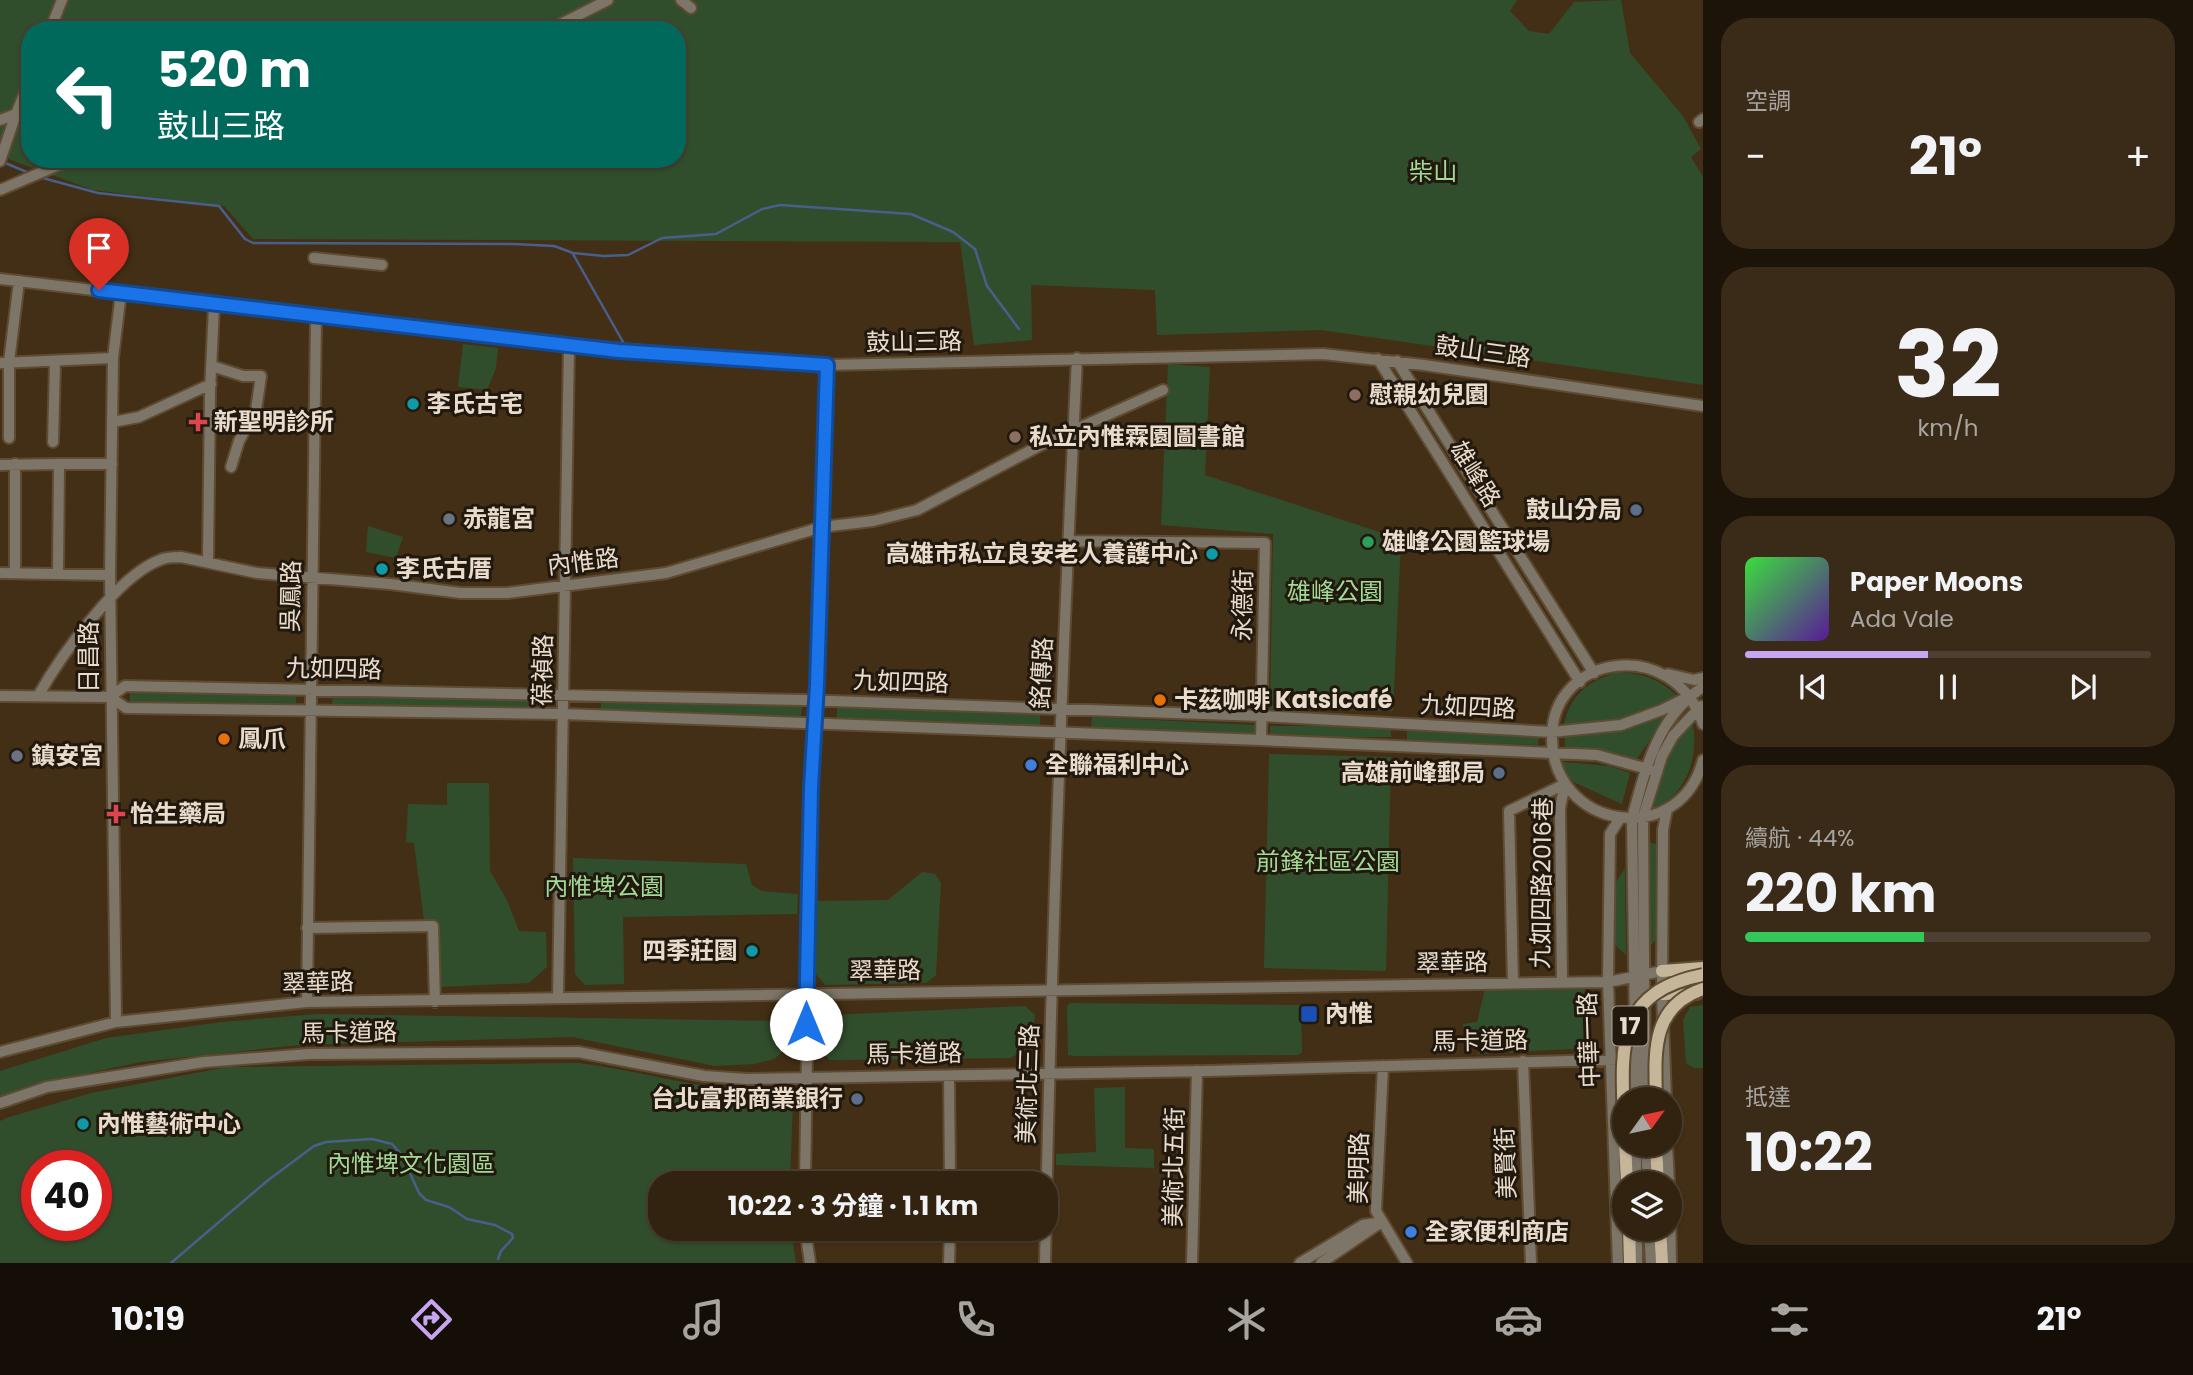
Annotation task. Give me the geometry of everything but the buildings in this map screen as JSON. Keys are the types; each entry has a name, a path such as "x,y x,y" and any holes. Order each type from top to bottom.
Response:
{"main road":[{"path":"1662,971 1703,968"},
{"name":"17","path":"1623,1087 1622,1054 1631,1023 1647,998 1656,991 1703,975"},
{"path":"1662,993 1703,991"},
{"name":"17","path":"1656,1087 1658,1032 1682,1001 1703,991"},
{"path":"1629,1241 1630,1263"},
{"path":"1661,1241 1662,1263"}],"street":[{"path":"54,21 62,0"},
{"path":"567,21 608,0"},
{"path":"681,0 691,8"},
{"path":"0,161 21,102"},
{"path":"0,120 16,114"},
{"path":"0,190 52,168"},
{"path":"314,258 382,265"},
{"name":"鼓山三路","path":"0,279 214,306 569,345 827,365 1269,354 1378,359 1703,406"},
{"path":"9,438 5,363 19,281"},
{"name":"日昌路","path":"116,1022 110,575 113,358 121,293"},
{"path":"208,562 214,306"},
{"name":"吳鳳路","path":"307,1002 316,317"},
{"name":"葆禎路","path":"558,997 569,345"},
{"path":"5,363 55,363 113,358"},
{"name":"銘傳路","path":"1052,990 1052,915 1077,358"},
{"name":"雄峰路","path":"1378,359 1580,682"},
{"name":"雄峰路","path":"1396,362 1594,673"},
{"path":"53,442 55,363"},
{"path":"805,1171 806,993 827,365"},
{"path":"212,366 243,376 261,376 256,410 239,441 231,467"},
{"path":"113,422 139,418 211,384"},
{"name":"內惟路","path":"38,696 58,660 110,600 144,569 163,558 181,557 257,573 461,593 507,593 666,573 822,527 873,521 917,510 1073,429 1163,390"},
{"path":"15,464 15,573"},
{"path":"58,574 59,464"},
{"path":"0,465 112,464"},
{"name":"永德街","path":"1068,541 1265,543 1261,740"},
{"path":"0,573 110,575"},
{"path":"1703,678 1694,680 1634,665 1607,668 1580,682 1566,696 1557,713 1552,732 1553,755 1565,784 1583,804 1620,818 1637,818 1667,808 1688,791 1703,761"},
{"path":"1661,672 1700,707 1703,724"},
{"name":"九如四路","path":"110,697 125,686 817,701 1261,716 1552,732 1621,724 1662,710 1689,696"},
{"name":"中華一路","path":"1643,1087 1640,1060 1637,818 1660,734 1689,696 1703,687"},
{"name":"九如四路","path":"0,696 110,697 125,708 563,714 1261,740 1597,755 1650,769"},
{"name":"中華一路","path":"1650,769 1673,736 1700,707"},
{"path":"1513,983 1509,811 1565,784"},
{"name":"九如四路2016巷","path":"1562,983 1560,808 1565,784"},
{"path":"1666,1087 1662,971 1663,824 1667,808"},
{"name":"中華一路","path":"1618,1263 1608,982 1609,834 1620,818"},
{"path":"307,928 433,926 435,1002"},
{"name":"翠華路","path":"0,1052 116,1022 307,1002 1639,982 1662,971"},
{"name":"翠華路","path":"1639,982 1662,993"},
{"name":"美術北三路","path":"1045,1263 1052,990"},
{"name":"馬卡道路","path":"0,1103 47,1087 156,1069 256,1056 309,1054 578,1052 704,1076 949,1076 1640,1060 1665,1069"},
{"name":"中華一路","path":"1637,1087 1640,1060"},
{"name":"美賢街","path":"1523,1061 1531,1263"},
{"name":"美明路","path":"1383,1066 1376,1210 1408,1263"},
{"name":"美術北五街","path":"1192,1263 1197,1071"},
{"path":"949,1076 950,1171"},
{"path":"1300,1263 1363,1225 1382,1222"},
{"path":"1321,1263 1368,1234 1382,1222"},
{"path":"807,1241 810,1263"},
{"path":"949,1263 950,1241"},
{"path":"1637,1241 1637,1263"},
{"path":"1650,1241 1651,1263"},
{"path":"1671,1241 1671,1263"}],"green space":[{"name":"柴山","path":"0,0 1517,0 1510,11 1529,31 1549,34 1574,2 1621,0 1630,53 1683,116 1701,149 1691,157 1703,177 1703,385 1321,330 1157,335 1155,290 1031,285 1032,340 974,345 960,242 253,239 224,206 93,190 33,168 686,168 686,21 21,21 21,164 0,156"},
{"path":"463,344 498,348 496,368 487,390 458,387"},
{"name":"雄峰公園","path":"1168,364 1210,367 1205,475 1401,539 1393,711 1270,709 1273,534 1161,525"},
{"path":"368,526 403,537 396,558 366,552"},
{"path":"1618,672 1651,678 1678,697 1611,722 1563,728 1575,698 1597,680"},
{"path":"130,691 296,692 296,703 130,702"},
{"path":"333,694 535,698 535,708 332,704"},
{"path":"601,699 802,705 801,718 601,712"},
{"path":"837,706 1040,715 1040,726 837,718"},
{"path":"1670,712 1636,760 1605,753 1565,752 1565,735 1610,732"},
{"path":"1092,717 1255,725 1254,736 1091,728"},
{"path":"1692,719 1694,747 1688,774 1672,796 1648,812 1666,755"},
{"path":"1270,726 1391,726 1391,737 1270,737"},
{"path":"1407,728 1539,734 1538,745 1407,740"},
{"name":"前鋒社區公園","path":"1269,754 1391,757 1386,971 1264,968"},
{"path":"1562,762 1609,766 1630,773 1622,804 1569,780"},
{"path":"447,783 489,783 490,871 507,900 519,931 546,932 547,967 529,983 438,987 436,920 424,920 414,843 406,842 408,804 447,805"},
{"path":"1649,843 1659,844 1658,937 1646,951"},
{"name":"內惟埤公園","path":"573,858 746,864 752,885 762,891 798,894 797,914 623,917 624,984 585,985 575,974"},
{"path":"1625,868 1626,955 1613,943 1613,887"},
{"path":"922,872 935,874 941,883 936,975 926,983 825,985 815,973 816,901 888,900"},
{"path":"1584,987 1592,1048 1478,1054 1477,1032 1464,1031 1463,1024 1477,1022 1485,989"},
{"path":"1070,1003 1301,1005 1302,1052 1298,1055 1068,1055 1067,1006"},
{"path":"1703,1005 1703,1068 1694,1068 1686,1063 1683,1020 1690,1007"},
{"path":"1025,1006 1035,1015 1031,1045 1011,1058 829,1060 824,1052 828,1017 831,1015"},
{"path":"317,1014 785,1021 789,1047 774,1059 754,1064 715,1066 572,1037 299,1045 141,1062 93,1072 0,1100 0,1071 106,1038 222,1022"},
{"name":"內惟埤文化園區","path":"579,1063 734,1090 786,1093 793,1101 790,1171 648,1171 648,1241 793,1241 796,1263 0,1263 0,1121 91,1093 227,1067"},
{"path":"1125,1087 1125,1148 1154,1149 1154,1168 1056,1165 1056,1154 1096,1152 1094,1088"}],"waterway":[{"path":"3,162 29,173"},
{"path":"39,177 98,193 219,206 245,239 253,243 513,244 554,246 573,253 604,256 628,255 662,238 716,234 762,209 780,205 911,214 953,232 975,249 987,286 1019,329"},
{"path":"573,254 623,342"},
{"path":"171,1263 267,1181 314,1146 326,1142 372,1139 392,1144 401,1154 419,1193 426,1200 449,1207 467,1219 495,1225 512,1234 513,1238 501,1251 498,1259"}],"place":[{"name":"慰親幼兒園","path":"1355,395"},
{"name":"李氏古宅","path":"413,404"},
{"name":"新聖明診所","path":"198,422"},
{"name":"私立內惟霖園圖書館","path":"1015,437"},
{"name":"鼓山分局","path":"1636,510"},
{"name":"赤龍宮","path":"449,519"},
{"name":"雄峰公園籃球場","path":"1368,542"},
{"name":"高雄市私立良安老人養護中心","path":"1212,554"},
{"name":"李氏古厝","path":"382,569"},
{"name":"卡茲咖啡 Katsicafé","path":"1160,700"},
{"name":"鳳爪","path":"224,739"},
{"name":"鎮安宮","path":"17,756"},
{"name":"全聯福利中心","path":"1031,765"},
{"name":"高雄前峰郵局","path":"1499,773"},
{"name":"怡生藥局","path":"116,814"},
{"name":"四季莊園","path":"752,951"},
{"name":"內惟","path":"1309,1014"},
{"name":"台北富邦商業銀行","path":"857,1099"},
{"name":"內惟藝術中心","path":"83,1124"},
{"name":"全家便利商店","path":"1411,1232"}],"route":[{"path":"99,290 214,306 619,351 827,365 817,701 811,788 806,1024"}]}
